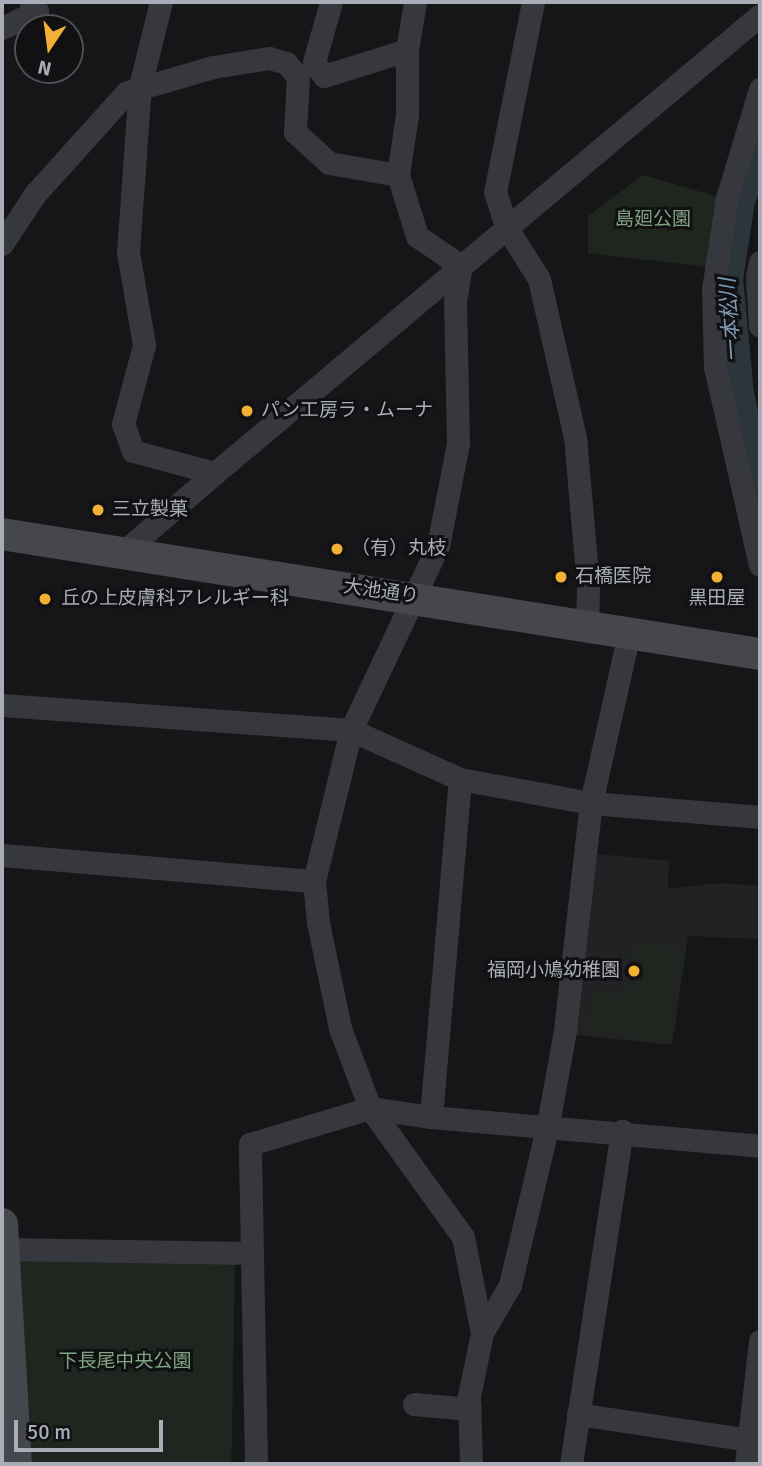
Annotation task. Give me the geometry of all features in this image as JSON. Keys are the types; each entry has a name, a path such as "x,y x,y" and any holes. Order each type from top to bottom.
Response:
{"street":[{"path":"2,28 37,11 32,2"},
{"path":"161,2 140,86 128,253 144,345 124,424 133,451 215,473"},
{"path":"331,2 314,62 324,76 407,50"},
{"path":"415,2 407,50 407,115 398,175 416,236 461,266"},
{"path":"533,2 495,192 507,228 539,279 575,437 588,587 587,627"},
{"path":"121,554 760,15"},
{"path":"2,244 35,194 127,92 140,86 268,58 286,63 298,77 295,132 330,163 398,175"},
{"path":"760,89 727,198 713,289 715,367 760,565"},
{"path":"760,262 757,277 760,326"},
{"path":"461,266 455,302 458,443 438,546 351,730 314,881 340,1028 370,1108 463,1237 482,1333 470,1409 471,1464"},
{"name":"大池通り","path":"2,534 414,596 760,654"},
{"path":"482,1333 510,1285 548,1124 565,1030 591,803 629,633"},
{"path":"2,705 351,730 460,779 591,803 760,817"},
{"path":"431,1117 460,779"},
{"path":"2,855 314,881"},
{"path":"256,1464 250,1144 370,1108 431,1117 548,1124 760,1146"},
{"path":"571,1464 622,1131"},
{"path":"2,1224 7,1411 16,1464"},
{"path":"2,1249 250,1253"},
{"path":"746,1464 760,1341"},
{"path":"414,1404 470,1409"},
{"path":"578,1414 749,1440"}],"shaded area":[{"name":"福岡小鳩幼稚園","path":"597,854 669,861 668,889 720,883 760,886 760,939 688,936 672,1045 576,1035"}],"green space":[{"name":"島廻公園","path":"643,175 719,197 707,267 588,253 588,216"},
{"path":"634,944 683,949 668,1041 586,1030 592,993 627,996"},
{"name":"下長尾中央公園","path":"18,1257 235,1261 231,1464 14,1464"}],"waterway":[{"name":"一本松川","path":"760,140 737,200 725,278 736,394 760,503"}],"place":[{"name":"パン工房ラ・ムーナ","path":"247,411"},
{"name":"三立製菓","path":"98,510"},
{"name":"（有）丸枝","path":"337,549"},
{"name":"石橋医院","path":"561,577"},
{"name":"黒田屋","path":"717,577"},
{"name":"丘の上皮膚科アレルギー科","path":"45,599"},
{"name":"福岡小鳩幼稚園","path":"634,971"}]}
